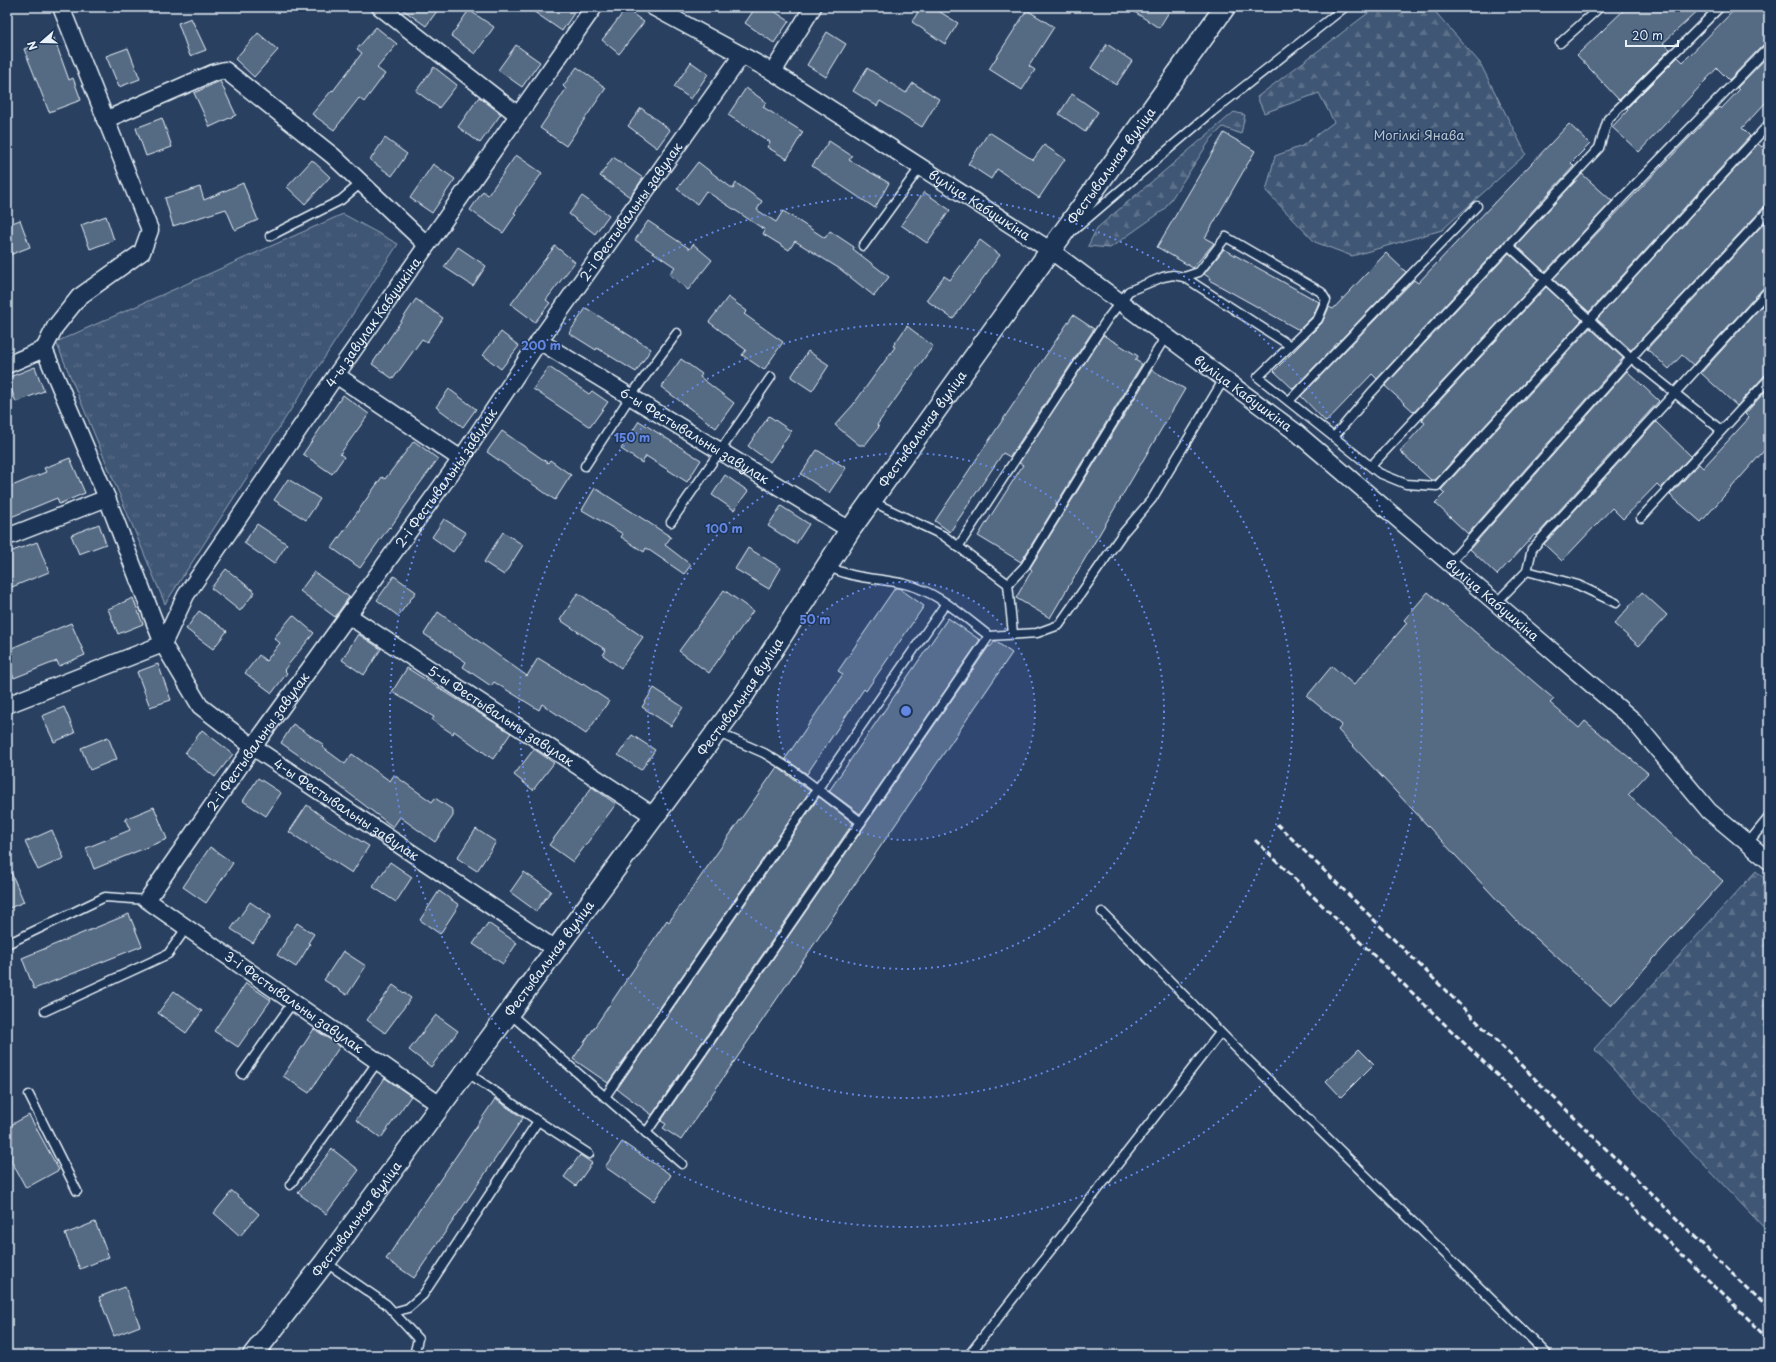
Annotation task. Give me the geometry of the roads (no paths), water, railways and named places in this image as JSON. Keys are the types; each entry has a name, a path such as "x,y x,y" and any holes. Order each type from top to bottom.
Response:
{"street":[{"path":"7,365 44,349 55,327 79,297 142,252 150,230 61,7"},
{"path":"380,7 518,115"},
{"name":"4-ы завулак Кабушкіна","path":"163,644 186,595 336,375 594,7"},
{"name":"вуліца Кабушкіна","path":"652,7 773,72 1050,250 1297,433 1633,720 1708,811 1769,861"},
{"path":"773,72 813,7"},
{"name":"Фестывальная вуліца","path":"253,1355 324,1262 743,696 850,530 1225,7"},
{"name":"2-і Фестывальны завулак","path":"148,900 253,747 461,459 539,341 742,56"},
{"path":"105,120 213,73 225,70 333,156 427,245"},
{"name":"6-ы Фестывальны завулак","path":"539,341 850,530"},
{"name":"4-ы Фестывальны завулак","path":"44,349 107,498 163,644 200,706 253,747 555,949"},
{"path":"336,375 461,459"},
{"path":"7,538 107,498"},
{"name":"5-ы Фестывальны завулак","path":"349,616 654,816"},
{"path":"7,705 163,644"},
{"name":"3-і Фестывальны завулак","path":"148,900 440,1105"}],"lane":[{"path":"1050,250 1212,112 1345,7"},
{"path":"1560,43 1600,7"},
{"path":"1334,438 1371,393 1599,148 1608,119 1720,7"},
{"path":"1371,466 1546,279 1769,47"},
{"path":"1184,277 1199,272 1226,237 1321,292 1326,300 1318,319 1289,345 1258,377 1379,473 1406,484 1437,486 1769,124"},
{"path":"863,246 921,166"},
{"path":"270,236 341,200 361,183"},
{"path":"1289,401 1477,206"},
{"path":"1449,564 1631,358 1769,210"},
{"path":"1508,245 1631,358 1720,430"},
{"path":"958,547 1108,318 1129,291 1163,277 1174,275 1184,277 1289,345"},
{"path":"1496,602 1527,571 1532,549 1673,393 1769,290"},
{"path":"585,466 630,397 677,333"},
{"path":"1008,584 1025,566 1166,336"},
{"path":"671,522 771,377"},
{"path":"827,565 844,573 907,584 938,597 989,636 1036,633 1059,625 1123,533 1152,499 1224,379"},
{"path":"1641,518 1720,430 1769,379"},
{"path":"871,500 944,536 1008,584 1013,634"},
{"path":"1527,571 1578,584 1616,603"},
{"path":"605,1097 946,603"},
{"path":"646,1133 989,636"},
{"path":"716,732 764,753 792,770 861,822"},
{"path":"1748,843 1769,817"},
{"path":"7,944 105,897 148,900"},
{"path":"1102,912 1220,1032 1548,1355"},
{"path":"45,1011 168,954 187,927"},
{"path":"242,1074 293,1002"},
{"path":"508,1013 682,1164"},
{"path":"969,1355 1220,1032"},
{"path":"290,1185 378,1061"},
{"path":"465,1071 589,1154"},
{"path":"29,1095 77,1191"},
{"path":"394,1312 408,1308 423,1295 538,1121"},
{"path":"324,1262 386,1304 394,1312 418,1339 414,1355"}],"railway":[{"path":"1277,824 1769,1310"},
{"path":"1255,840 1769,1339"}],"park label":[{"name":"Могілкі Янава","path":"1419,135"}]}
